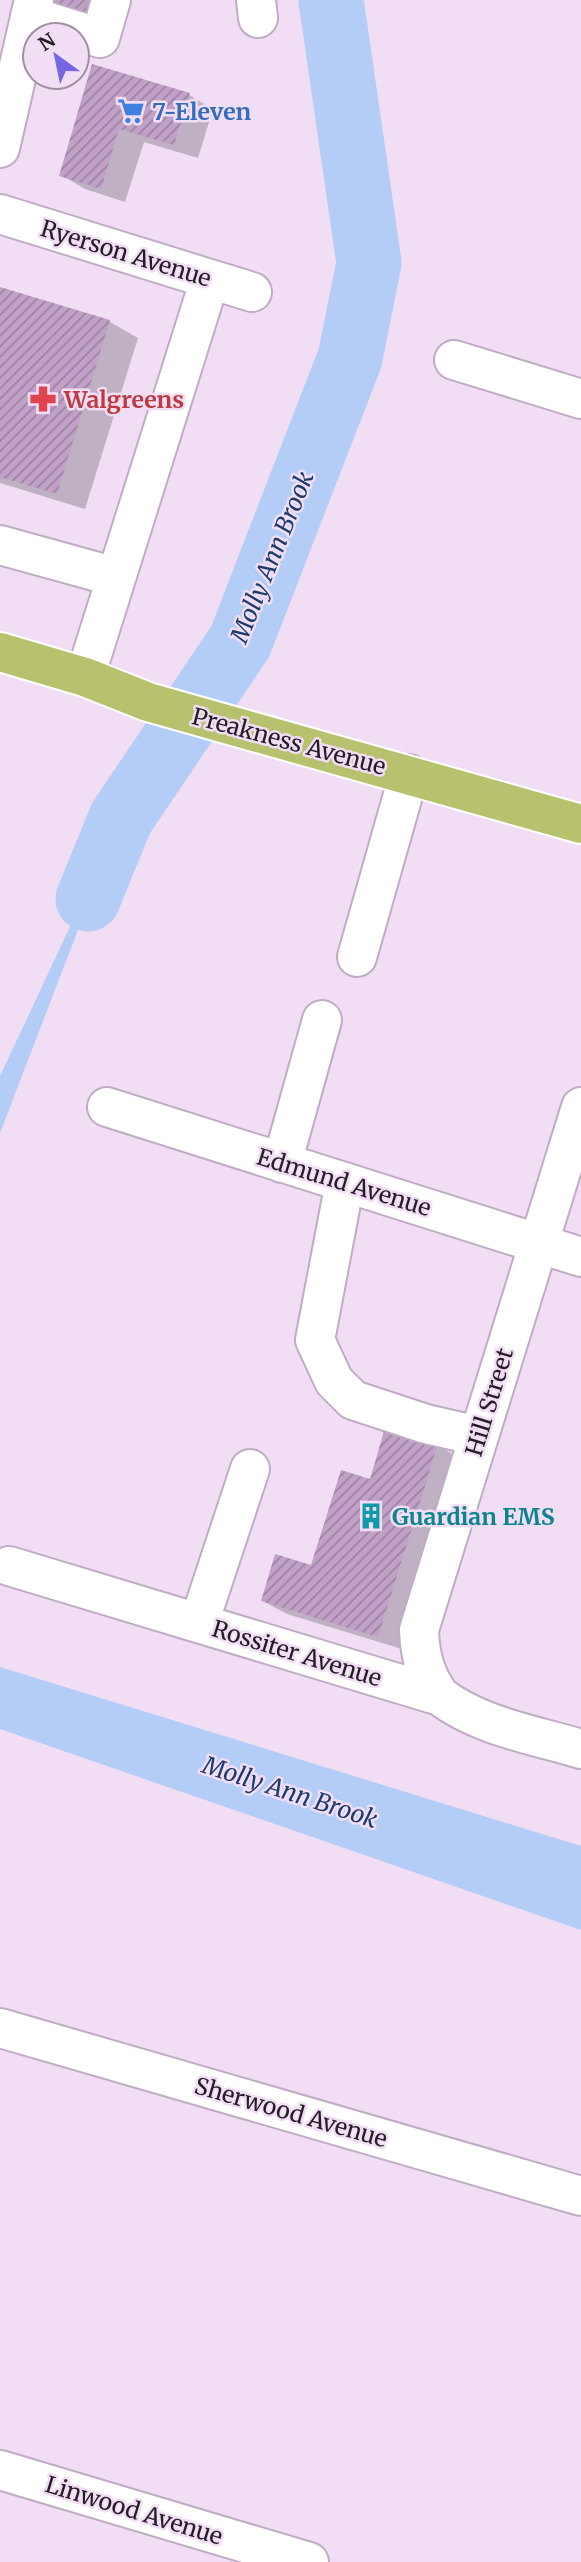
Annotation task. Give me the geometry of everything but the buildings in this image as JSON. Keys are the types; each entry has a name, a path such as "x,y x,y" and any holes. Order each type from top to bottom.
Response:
{"main road":[{"name":"Preakness Avenue","path":"0,652 85,677 148,702 581,824"}],"street":[{"path":"0,148 5,95 32,8 100,38 111,0"},
{"name":"Ryerson Avenue","path":"0,214 252,292"},
{"path":"85,677 210,279"},
{"path":"454,360 581,399"},
{"path":"0,545 116,577"},
{"path":"357,957 409,774"},
{"path":"282,1163 322,1020"},
{"name":"Edmund Avenue","path":"107,1107 581,1257"},
{"name":"Hill Street","path":"440,1696 428,1678 419,1652 419,1630 581,1107"},
{"path":"345,1182 315,1340 334,1381 353,1400 426,1424 478,1436"},
{"path":"199,1623 250,1469"},
{"name":"Rossiter Avenue","path":"9,1566 440,1696 457,1709 481,1719 581,1749"},
{"name":"Sherwood Avenue","path":"0,2028 581,2196"},
{"name":"Linwood Avenue","path":"0,2470 309,2562"}],"water":[{"path":"121,818 0,1133 0,1076"},
{"path":"0,1667 581,1846 581,1930 0,1729"}],"waterway":[{"name":"Molly Ann Brook","path":"88,899 121,818 240,642 350,358 369,263 331,0"}],"place":[{"name":"7-Eleven","path":"131,111"},
{"name":"Walgreens","path":"43,399"},
{"name":"Guardian EMS","path":"371,1516"}]}
